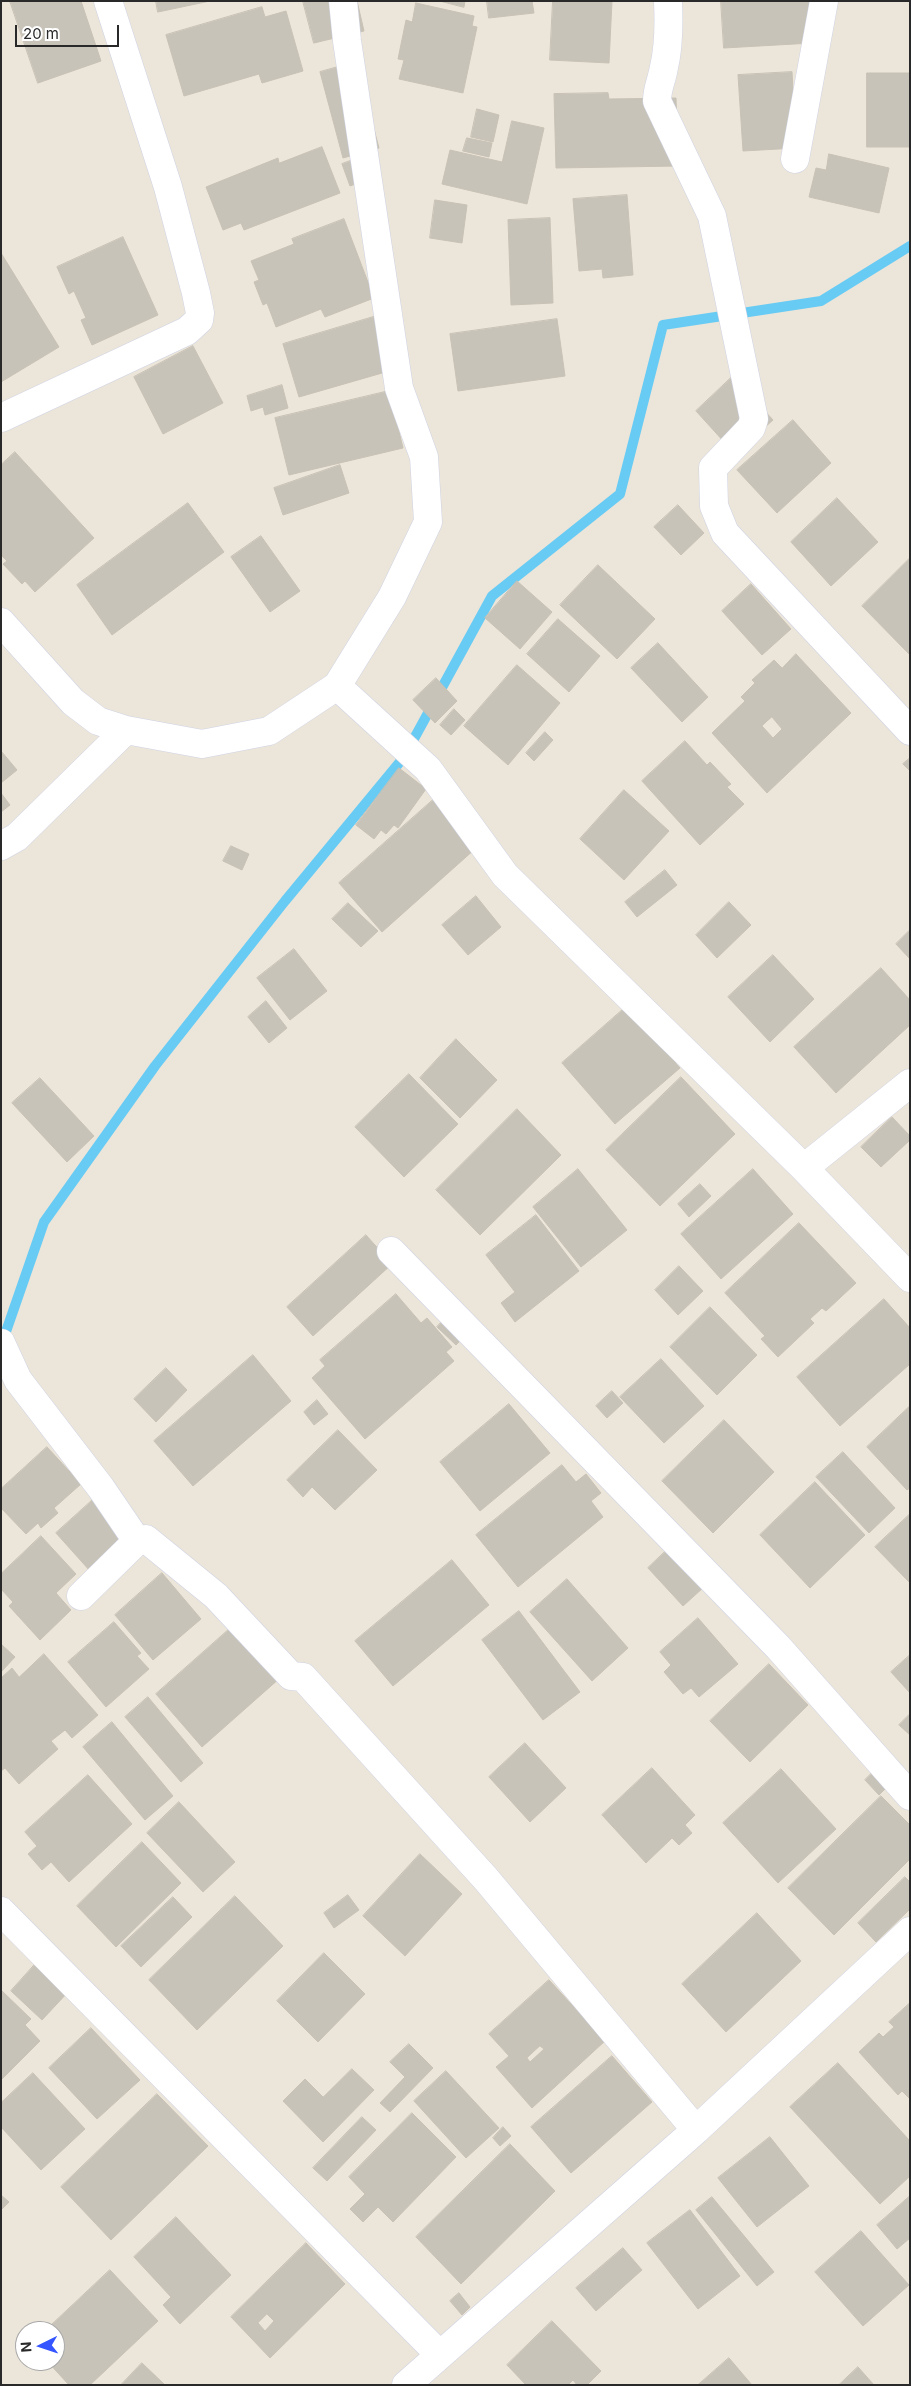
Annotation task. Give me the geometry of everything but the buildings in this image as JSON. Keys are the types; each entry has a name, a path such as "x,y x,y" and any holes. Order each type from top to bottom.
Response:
{"street":[{"path":"1,418 187,331 199,320 200,313 196,293 168,187 108,1"},
{"path":"1,622 73,702 98,721 126,730 202,744 269,731 337,686 392,598 428,522 424,457 399,388 346,40 343,1"},
{"path":"668,1 669,28 664,68 657,89 657,101 712,216 754,419 751,428 713,468 714,506 725,533 910,731"},
{"path":"795,159 824,1"},
{"path":"337,686 428,769 505,874 804,1168 910,1278"},
{"path":"1,846 17,837 126,730"},
{"path":"804,1168 910,1083"},
{"path":"391,1250 778,1647 910,1796"},
{"path":"1,1343 18,1380 101,1488 137,1540"},
{"path":"81,1596 137,1540 146,1539 216,1596 291,1676 303,1677 486,1879 696,2130"},
{"path":"1,1910 345,2261 440,2355"},
{"path":"406,2385 696,2130 910,1931"}],"waterway":[{"path":"2,1343 44,1222 155,1066 285,901 404,757 492,596 620,494 663,325 821,301 910,246"}]}
